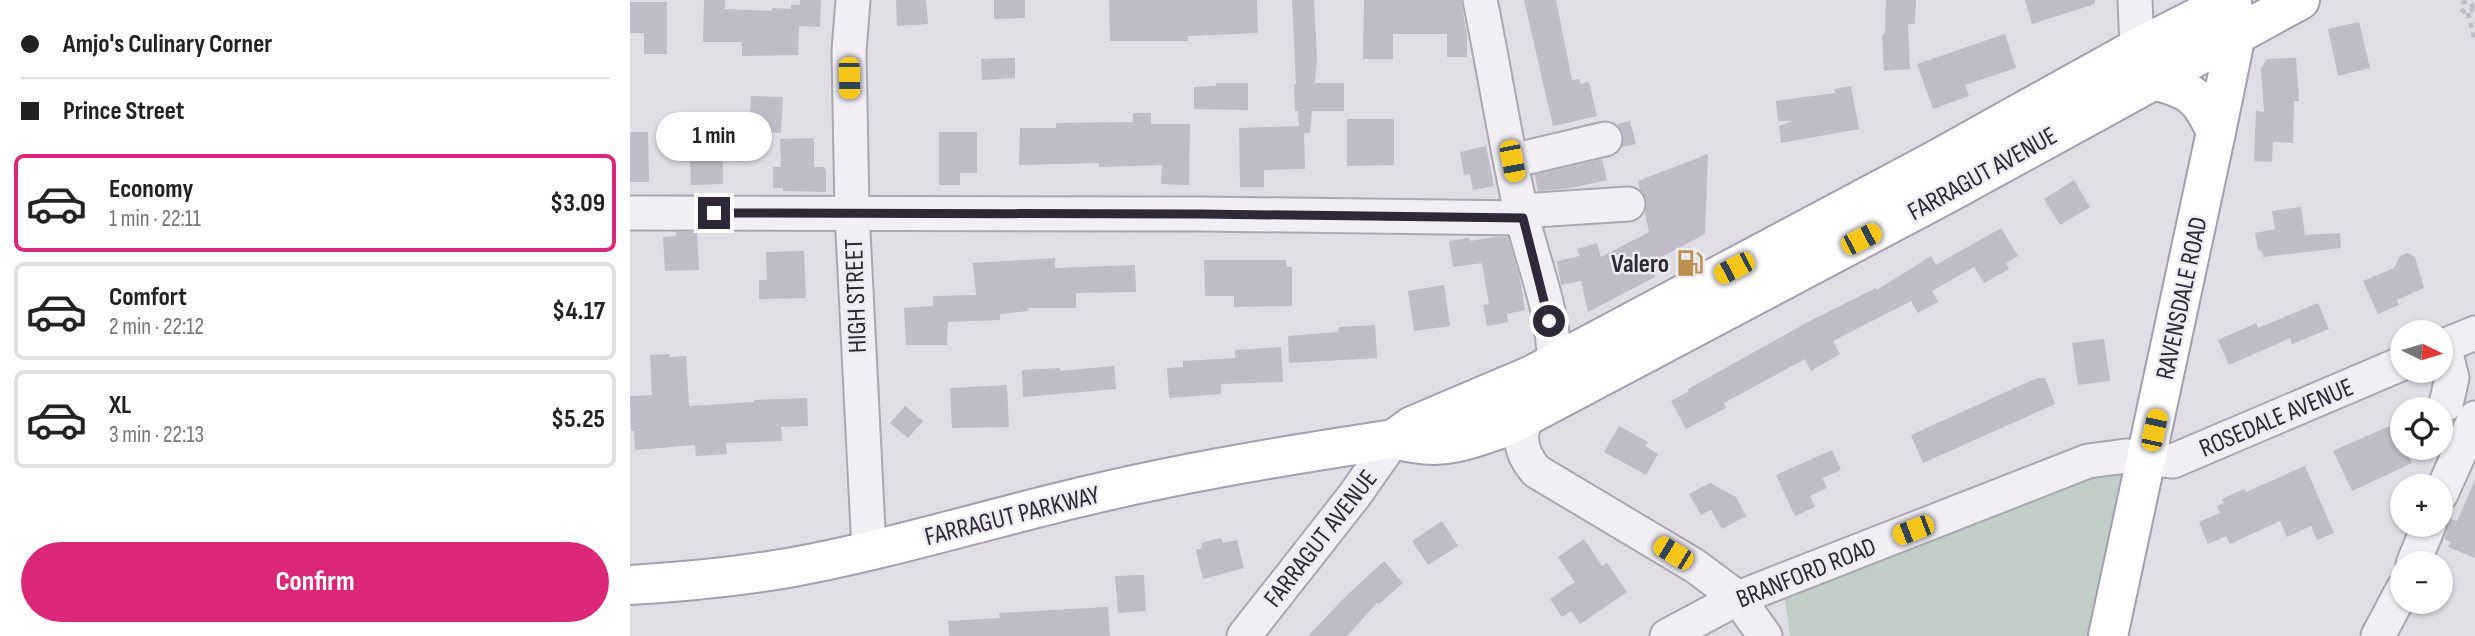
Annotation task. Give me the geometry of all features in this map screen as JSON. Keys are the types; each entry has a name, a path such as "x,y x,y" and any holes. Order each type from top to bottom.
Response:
{"main road":[{"name":"FARRAGUT AVENUE","path":"1394,439 1412,426 1552,372 1692,309 1942,176 2236,11 2300,0"},
{"name":"RAVENSDALE ROAD","path":"2108,636 2216,132 2236,11"},
{"path":"2145,64 2194,95 2205,107 2216,132"},
{"name":"FARRAGUT AVENUE","path":"1394,439 1420,446 1452,445 1506,427 1692,309"},
{"name":"FARRAGUT PARKWAY","path":"630,585 749,574 869,550 1133,485 1394,439"}],"street":[{"name":"HIGH STREET","path":"853,0 849,51 852,212 869,550"},
{"path":"1480,0 1522,214 1549,321 1552,372 1527,416 1522,434 1522,450 1535,471 1695,566 1738,598 1765,636"},
{"path":"2135,0 2145,64"},
{"path":"1512,161 1605,139"},
{"path":"630,213 1522,214 1628,204"},
{"path":"2454,341 2475,332"},
{"name":"ROSEDALE AVENUE","path":"2148,457 2174,461 2390,369"},
{"path":"2450,474 2475,418"},
{"name":"FARRAGUT AVENUE","path":"1244,636 1354,496 1394,439"},
{"name":"BRANFORD ROAD","path":"1667,636 1738,598 2088,461 2126,456 2148,457"},
{"path":"2378,636 2390,613"}],"path":[{"path":"2465,1 2461,8 2468,13 2475,42"}],"shaded area":[{"path":"2126,456 2108,636 1790,636 1784,593"}],"building":[{"path":"704,0 725,0 725,9 772,11 772,8 791,9 791,5 800,5 800,0 821,0 820,27 799,26 798,55 742,56 742,42 703,42"},
{"path":"896,0 926,0 928,24 897,26"},
{"path":"994,0 1025,0 1025,18 994,19"},
{"path":"1109,0 1257,0 1258,33 1188,36 1188,41 1110,41"},
{"path":"1292,0 1314,0 1317,58 1315,83 1344,83 1344,111 1312,111 1310,133 1304,133 1305,169 1264,170 1264,187 1240,187 1239,128 1299,126 1298,111 1295,111"},
{"path":"1364,0 1461,0 1467,36 1467,57 1447,57 1447,34 1393,34 1393,59 1363,59"},
{"path":"1524,0 1556,0 1572,80 1579,79 1581,84 1589,82 1597,116 1553,126"},
{"path":"1886,0 1916,0 1915,24 1908,24 1910,69 1884,71 1882,35 1885,34"},
{"path":"2025,0 2095,0 2095,4 2032,24"},
{"path":"630,2 667,2 667,54 644,54 644,33 630,33"},
{"path":"2359,22 2370,68 2338,76 2328,29"},
{"path":"2005,34 2016,68 1965,85 1969,96 1933,109 1917,64"},
{"path":"1015,58 1015,78 982,80 981,59"},
{"path":"2296,58 2299,101 2294,101 2293,143 2273,142 2272,162 2254,161 2256,111 2264,112 2261,68 2267,59"},
{"path":"1216,83 1248,83 1248,110 1194,109 1194,87 1216,86"},
{"path":"1851,86 1859,129 1781,143 1779,126 1793,121 1778,121 1776,101 1835,93 1834,89"},
{"path":"751,96 783,97 781,133 749,131"},
{"path":"1133,113 1151,113 1151,124 1190,124 1189,185 1161,184 1162,165 1019,165 1020,128 1056,128 1056,123 1133,122"},
{"path":"1347,119 1394,119 1394,165 1347,166"},
{"path":"1630,121 1636,144 1622,147 1623,134 1617,124"},
{"path":"722,128 723,184 691,185 690,161 699,161 699,129"},
{"path":"630,132 648,132 649,182 630,182"},
{"path":"939,132 977,132 977,173 960,173 960,185 939,185"},
{"path":"814,138 814,167 824,167 826,170 826,192 783,191 783,188 773,188 773,167 781,167 780,139"},
{"path":"1486,146 1494,186 1473,190 1470,174 1464,175 1460,152"},
{"path":"1708,154 1705,234 1652,262 1655,277 1588,312 1581,281 1561,285 1557,261 1580,256 1577,249 1597,243 1601,257 1649,232 1645,213 1647,202 1638,181"},
{"path":"1602,159 1607,180 1571,188 1538,191 1535,175"},
{"path":"2074,180 2090,207 2060,225 2044,199"},
{"path":"2301,207 2305,235 2340,233 2341,248 2263,257 2258,250 2255,233 2275,229 2272,211"},
{"path":"2001,228 2018,256 2006,263 2009,269 1984,283 1974,267 1932,291 1938,302 1918,313 1911,301 1833,341 1840,354 1811,371 1805,359 1724,403 1726,408 1686,429 1671,401 1689,391 1688,389 1806,323 1876,288 1877,290 1931,256 1936,265"},
{"path":"676,232 697,232 699,270 665,271 663,237 676,236"},
{"path":"1508,237 1520,279 1525,310 1507,314 1508,322 1487,326 1483,305 1489,304 1482,263 1453,267 1449,241"},
{"path":"804,251 806,298 759,299 759,280 767,280 766,252"},
{"path":"2407,253 2415,257 2424,288 2397,300 2399,305 2378,314 2363,281 2394,268 2400,256"},
{"path":"1055,258 1055,268 1135,265 1136,292 1076,293 1076,308 1028,308 1029,311 1000,314 1000,320 948,322 947,345 906,345 904,308 933,306 933,296 976,295 973,263"},
{"path":"1204,260 1286,260 1287,267 1292,267 1292,306 1234,307 1234,296 1205,296"},
{"path":"1444,285 1450,326 1414,331 1408,291"},
{"path":"2318,303 2329,329 2292,344 2290,338 2229,365 2218,340 2256,323 2258,328"},
{"path":"1375,325 1377,358 1289,363 1288,336 1338,332 1339,327"},
{"path":"2104,339 2110,381 2078,385 2072,343"},
{"path":"1281,347 1283,382 1221,384 1221,394 1169,398 1167,368 1183,367 1183,361 1235,358 1235,350"},
{"path":"670,354 670,357 686,356 689,406 807,398 808,426 781,427 782,441 726,443 727,454 696,456 695,445 635,450 634,431 631,431 630,396 652,395 650,355"},
{"path":"1114,366 1116,389 1023,397 1022,370 1060,368 1060,371"},
{"path":"2037,378 2045,378 2055,404 1923,463 1911,435"},
{"path":"1007,385 1009,427 952,428 950,388"},
{"path":"905,406 923,421 908,438 890,423"},
{"path":"1619,426 1648,442 1645,446 1658,454 1646,475 1604,452"},
{"path":"2390,426 2390,460 2411,460 2412,463 2352,491 2333,451"},
{"path":"1832,450 1841,470 1822,478 1827,488 1810,496 1815,507 1795,516 1776,475"},
{"path":"2305,466 2334,533 2317,540 2311,526 2287,537 2280,521 2230,544 2226,536 2208,544 2199,522 2220,513 2217,506 2224,503 2222,499 2244,489 2246,492"},
{"path":"2475,480 2475,558 2448,547 2451,542 2444,539 2453,537 2453,520 2457,521"},
{"path":"1710,483 1736,497 1746,516 1722,529 1711,510 1701,515 1689,494"},
{"path":"1442,521 1458,546 1428,565 1412,541"},
{"path":"1221,538 1223,543 1237,540 1244,568 1203,579 1196,550 1202,548 1201,543"},
{"path":"1584,539 1602,566 1607,563 1627,592 1580,624 1571,611 1562,617 1550,599 1575,582 1558,557"},
{"path":"1384,561 1403,583 1377,603 1347,636 1308,636 1343,599"},
{"path":"1144,575 1146,611 1118,613 1115,576"},
{"path":"1108,607 1110,636 949,636 948,621 1000,618 999,613"}],"place":[{"name":"Valero","path":"1690,263"}],"route":[{"path":"714,213 1382,215 1523,218 1549,321"}]}
